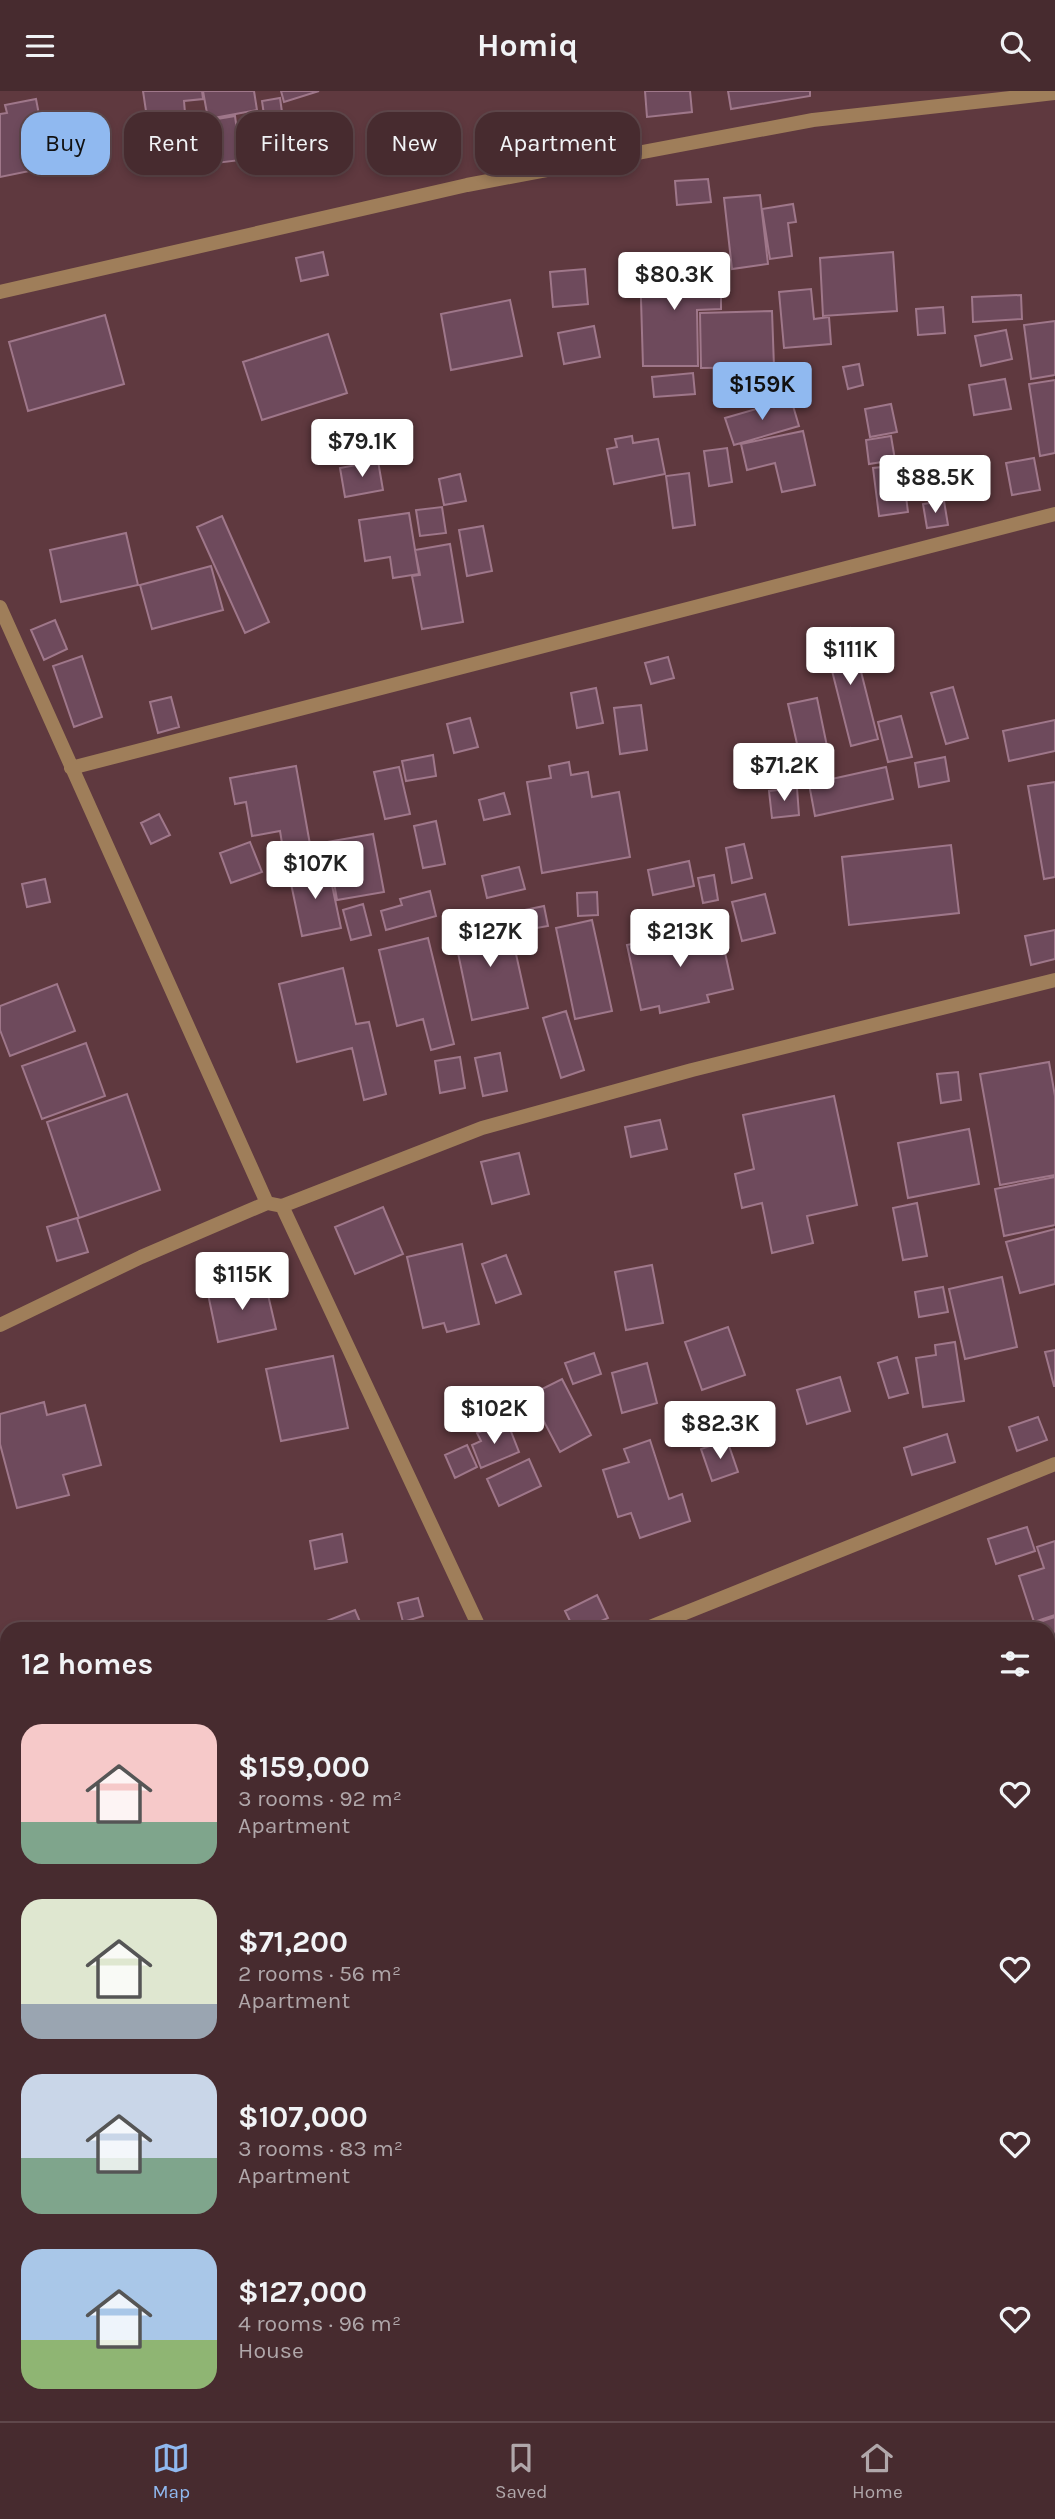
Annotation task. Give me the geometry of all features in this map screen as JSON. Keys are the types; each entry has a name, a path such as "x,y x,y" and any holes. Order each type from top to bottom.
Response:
{"street":[{"path":"0,292 467,185 813,120 1055,93"},
{"path":"71,768 1055,514"},
{"path":"0,607 267,1203"},
{"path":"0,1325 141,1257 267,1203 282,1206 482,1128 692,1070 1055,980"},
{"path":"282,1206 477,1622"},
{"path":"662,1622 1055,1464"}],"building":[{"path":"143,91 202,91 203,99 184,101 185,112 146,112"},
{"path":"203,91 254,91 257,110 222,116 222,112 207,112"},
{"path":"281,91 319,91 284,102"},
{"path":"645,91 690,91 692,112 647,117"},
{"path":"728,91 810,91 810,96 731,109"},
{"path":"280,98 282,112 264,112 262,101"},
{"path":"36,99 38,112 21,112 21,173 0,177 0,114 7,113 5,105"},
{"path":"235,116 236,161 222,162 222,118"},
{"path":"708,179 711,202 677,205 675,181"},
{"path":"760,195 768,264 732,269 724,198"},
{"path":"793,204 796,222 788,223 792,256 770,259 762,209"},
{"path":"323,252 328,275 301,281 296,258"},
{"path":"893,252 897,311 823,316 820,258"},
{"path":"705,265 705,280 721,280 721,309 697,310 698,366 643,366 640,266"},
{"path":"585,269 588,304 553,307 550,272"},
{"path":"811,289 814,319 829,317 831,344 784,348 779,292"},
{"path":"1021,295 1022,319 973,322 972,297"},
{"path":"510,300 522,356 451,370 441,314"},
{"path":"943,307 945,333 918,335 916,309"},
{"path":"772,311 774,367 701,368 700,313"},
{"path":"105,315 124,384 28,411 9,342"},
{"path":"1055,321 1055,375 1031,379 1024,325"},
{"path":"594,326 600,357 564,364 558,333"},
{"path":"1006,330 1012,359 981,366 975,336"},
{"path":"328,334 347,393 262,420 243,362"},
{"path":"859,364 863,385 848,389 843,367"},
{"path":"693,373 695,394 654,397 652,377"},
{"path":"1005,379 1011,409 974,415 969,385"},
{"path":"1055,380 1055,453 1040,456 1029,384"},
{"path":"791,399 799,426 734,445 725,418"},
{"path":"891,404 897,432 870,437 865,409"},
{"path":"803,431 815,485 782,492 775,463 747,470 741,444"},
{"path":"632,436 633,443 658,439 665,474 614,484 607,449 617,447 615,439"},
{"path":"891,436 895,460 869,464 866,440"},
{"path":"727,448 732,482 709,486 704,451"},
{"path":"1034,458 1040,490 1012,495 1006,463"},
{"path":"378,461 383,490 345,497 340,468"},
{"path":"902,465 908,512 879,516 873,468"},
{"path":"689,473 695,525 673,528 666,476"},
{"path":"460,474 466,501 444,505 439,479"},
{"path":"944,501 948,525 927,528 923,504"},
{"path":"442,507 446,533 420,536 416,510"},
{"path":"409,513 419,574 393,578 390,557 365,561 359,520"},
{"path":"222,516 269,622 245,633 197,527"},
{"path":"483,526 492,571 467,576 459,530"},
{"path":"126,533 138,585 61,602 50,550"},
{"path":"450,544 463,622 422,629 412,576 420,575 415,550"},
{"path":"211,566 223,610 152,629 140,585"},
{"path":"55,620 67,649 44,660 31,630"},
{"path":"850,628 878,739 851,746 823,635"},
{"path":"82,656 102,717 74,727 53,666"},
{"path":"668,657 674,678 651,684 645,663"},
{"path":"953,687 968,738 946,744 931,693"},
{"path":"596,688 603,723 577,728 571,693"},
{"path":"171,697 179,727 158,733 150,702"},
{"path":"817,698 828,751 800,757 788,704"},
{"path":"641,705 647,750 620,754 614,708"},
{"path":"901,716 912,757 888,762 878,722"},
{"path":"470,718 478,747 454,753 447,724"},
{"path":"1055,720 1055,751 1009,761 1003,731"},
{"path":"433,755 436,776 406,781 402,761"},
{"path":"945,757 949,781 919,787 915,763"},
{"path":"569,762 571,775 588,772 592,797 619,792 630,857 542,873 527,782 551,778 549,766"},
{"path":"296,766 311,850 284,855 280,831 252,836 246,802 235,804 230,778"},
{"path":"399,767 410,814 385,819 374,772"},
{"path":"886,767 893,799 815,816 809,784"},
{"path":"1055,782 1055,877 1044,879 1028,786"},
{"path":"797,788 799,815 772,818 769,791"},
{"path":"504,793 510,814 484,820 479,800"},
{"path":"159,814 170,835 151,844 141,823"},
{"path":"436,821 445,864 423,868 414,826"},
{"path":"373,834 384,892 337,900 327,842"},
{"path":"250,842 262,872 231,883 220,853"},
{"path":"744,844 752,878 732,883 726,848"},
{"path":"951,845 959,913 849,925 842,857"},
{"path":"689,861 694,886 653,895 648,870"},
{"path":"328,866 341,928 302,936 289,874"},
{"path":"519,867 525,889 487,898 482,876"},
{"path":"714,875 718,900 703,903 698,878"},
{"path":"45,879 50,902 27,907 22,884"},
{"path":"430,891 436,916 386,930 381,911 402,905 400,899"},
{"path":"597,892 598,915 578,916 577,893"},
{"path":"765,894 775,933 742,941 732,902"},
{"path":"363,904 371,935 351,940 343,910"},
{"path":"544,906 548,926 519,931 515,912"},
{"path":"499,919 501,928 510,927 528,1008 472,1020 453,929"},
{"path":"592,920 612,1011 575,1019 556,928"},
{"path":"719,925 733,989 707,995 709,1002 660,1013 659,1006 641,1010 627,945"},
{"path":"1055,930 1055,959 1031,965 1025,936"},
{"path":"428,938 454,1044 431,1050 423,1019 397,1026 379,950"},
{"path":"343,968 356,1024 369,1022 386,1094 364,1100 352,1048 297,1062 279,984"},
{"path":"57,984 75,1031 10,1056 0,1030 0,1006"},
{"path":"566,1011 584,1070 561,1078 543,1018"},
{"path":"86,1043 105,1096 42,1119 22,1066"},
{"path":"500,1053 507,1091 483,1096 475,1058"},
{"path":"460,1057 465,1088 440,1093 435,1061"},
{"path":"1049,1062 1055,1096 1055,1175 1000,1185 980,1074"},
{"path":"958,1072 961,1100 941,1103 937,1074"},
{"path":"127,1094 160,1190 79,1218 47,1122"},
{"path":"834,1096 857,1205 807,1216 813,1243 772,1253 762,1203 742,1208 735,1174 754,1169 743,1115"},
{"path":"660,1120 667,1149 631,1157 625,1127"},
{"path":"969,1129 979,1184 908,1198 898,1143"},
{"path":"519,1153 529,1194 492,1204 481,1162"},
{"path":"1055,1177 1055,1225 1004,1236 995,1189"},
{"path":"917,1203 927,1256 903,1260 893,1208"},
{"path":"383,1207 403,1254 355,1274 335,1227"},
{"path":"77,1218 88,1252 57,1261 47,1227"},
{"path":"1055,1229 1055,1284 1020,1293 1006,1242"},
{"path":"462,1244 479,1324 447,1332 444,1323 423,1328 407,1257"},
{"path":"506,1255 521,1294 496,1303 482,1264"},
{"path":"652,1265 663,1323 626,1330 615,1272"},
{"path":"1002,1277 1017,1347 965,1359 949,1289"},
{"path":"265,1282 276,1329 218,1342 208,1294"},
{"path":"943,1287 948,1312 919,1317 915,1292"},
{"path":"728,1327 745,1375 702,1390 685,1342"},
{"path":"955,1342 964,1401 923,1407 916,1358 936,1355 935,1345"},
{"path":"1055,1350 1055,1386 1054,1386 1045,1352"},
{"path":"594,1353 601,1374 573,1384 565,1363"},
{"path":"333,1356 348,1428 281,1441 266,1369"},
{"path":"897,1357 908,1393 889,1398 878,1363"},
{"path":"647,1363 657,1403 622,1413 612,1373"},
{"path":"840,1377 850,1411 807,1424 797,1390"},
{"path":"562,1379 591,1435 560,1452 530,1395"},
{"path":"44,1402 47,1415 85,1405 101,1465 63,1475 69,1495 17,1508 0,1444 0,1414"},
{"path":"716,1416 724,1438 702,1445 695,1423"},
{"path":"1038,1417 1047,1440 1017,1451 1009,1427"},
{"path":"496,1425 499,1433 510,1429 519,1452 481,1468 472,1445 481,1441 477,1433"},
{"path":"947,1434 955,1462 912,1475 904,1448"},
{"path":"650,1440 669,1499 682,1494 690,1521 640,1538 631,1513 618,1517 603,1470 629,1462 624,1449"},
{"path":"727,1440 738,1472 712,1481 701,1449"},
{"path":"467,1445 477,1467 455,1478 445,1455"},
{"path":"529,1459 541,1486 499,1506 487,1479"},
{"path":"1027,1527 1035,1551 996,1564 988,1539"},
{"path":"342,1534 347,1562 315,1569 310,1541"},
{"path":"1055,1541 1055,1615 1034,1622 1019,1576 1044,1568 1037,1547"},
{"path":"597,1595 608,1618 599,1622 570,1622 565,1611"},
{"path":"418,1598 423,1616 403,1622 398,1603"},
{"path":"355,1610 360,1622 324,1622"},
{"path":"1055,1617 1055,1622 1040,1622"}]}
